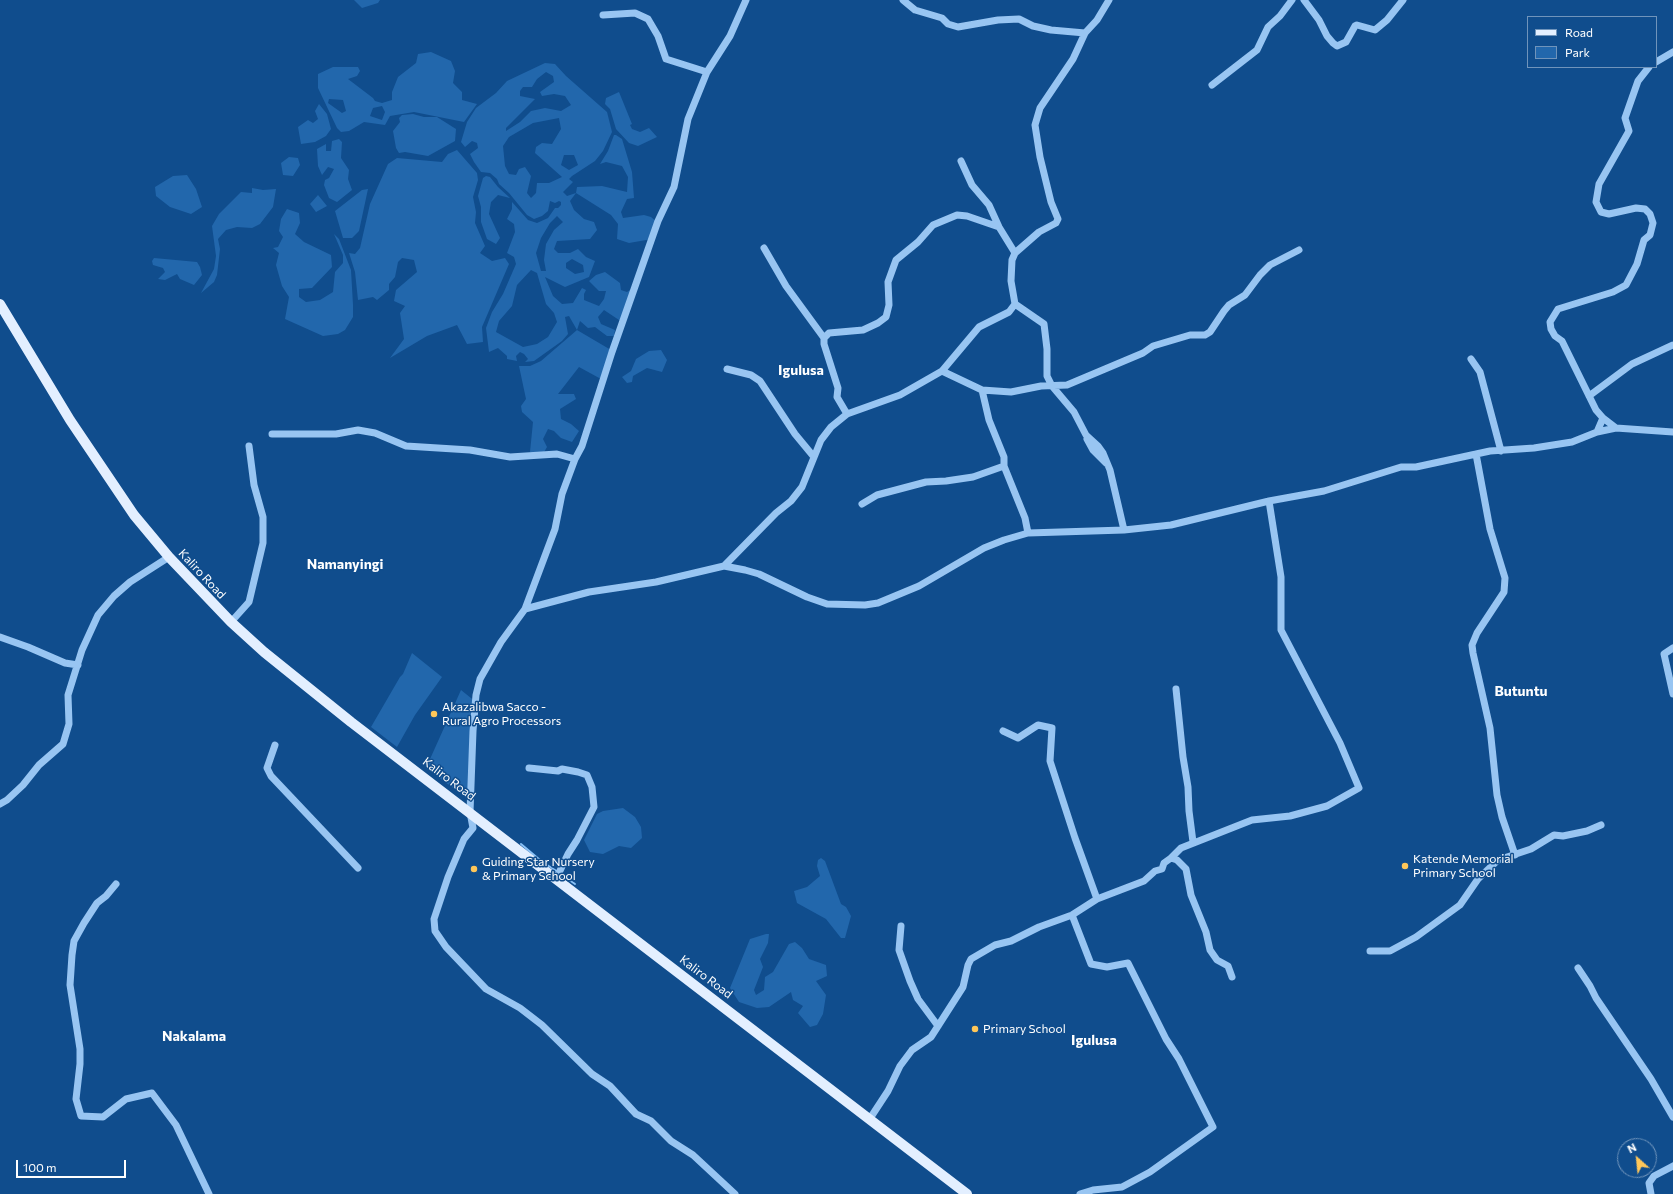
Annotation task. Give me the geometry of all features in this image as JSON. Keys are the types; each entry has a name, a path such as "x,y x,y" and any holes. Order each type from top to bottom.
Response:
{"main road":[{"name":"Kaliro Road","path":"0,304 70,420 121,496 169,557 231,622 264,652 351,722 967,1194"}],"street":[{"path":"735,1194 693,1155 671,1141 651,1121 636,1114 610,1086 592,1074 542,1025 486,989 446,947 435,931 434,919 448,877 464,839 473,828 470,812 473,731 476,696 480,679 501,642 525,609 554,529 562,494 575,459 582,446 612,352 658,221 674,187 688,119 707,72 730,36 746,0"},
{"path":"903,0 915,10 942,18 948,24 958,27 998,20 1019,19 1033,26 1045,29 1085,33"},
{"path":"1109,0 1097,20 1085,33 1073,59 1040,108 1035,125 1044,177 1058,219 1056,223 1038,232 1015,253 1010,267 1010,281 1015,304 1044,324 1047,349 1047,376 1052,386 1074,412 1086,436 1098,446 1108,465 1124,530"},
{"path":"1212,85 1257,50 1268,27 1280,16 1292,0"},
{"path":"1304,0 1319,20 1327,36 1337,46 1346,42 1354,26 1376,30 1388,20 1403,0"},
{"path":"603,14 635,13 648,19 658,36 666,59 707,72"},
{"path":"1657,61 1673,52"},
{"path":"1616,428 1603,418 1589,396 1562,341 1555,336 1551,329 1550,322 1558,309 1613,292 1626,285 1637,264 1644,240 1650,235 1653,223 1650,214 1645,209 1636,208 1609,214 1601,212 1596,202 1599,184 1629,131 1625,118 1638,81 1648,68"},
{"path":"961,161 972,185 989,206 999,228 1015,253"},
{"path":"824,338 829,333 863,330 878,323 886,317 889,305 888,282 896,260 918,242 933,225 957,215 967,216 999,228"},
{"path":"764,248 786,286 824,338 838,388 837,397 847,414"},
{"path":"942,371 982,390 1011,392 1041,386 1067,385 1154,346 1190,335 1205,335 1210,332 1229,305 1245,295 1260,275 1270,265 1299,250"},
{"path":"724,566 776,513 791,501 802,487 821,440 831,427 847,414 900,395 942,371 979,327 1009,312 1015,304"},
{"path":"1589,396 1632,364 1673,345"},
{"path":"1471,359 1480,372 1501,451"},
{"path":"727,370 751,375 760,381 791,428 814,456"},
{"path":"982,390 989,420 1004,457 1004,466 1025,518 1028,533"},
{"path":"1598,432 1603,418"},
{"path":"525,609 589,592 638,586 724,566 759,574 807,597 827,604 865,605 878,603 919,586 984,548 1028,533 1124,530 1171,525 1269,501 1324,491 1401,467 1416,467 1476,454 1556,446 1572,442 1598,432 1616,428 1673,432"},
{"path":"272,434 336,434 358,430 375,433 406,446 470,450 510,457 557,454 575,459"},
{"path":"231,622 249,602 263,543 263,517 254,485 249,446"},
{"path":"1476,454 1490,529 1505,578 1504,592 1477,633 1472,645 1490,728 1497,795 1502,817 1515,855"},
{"path":"862,504 877,495 926,482 972,477 1004,466"},
{"path":"869,1120 886,1095 900,1066 912,1050 931,1037 963,987 968,965 971,959 995,945 1011,940 1039,926 1072,915 1097,899 1144,881 1155,871 1162,869 1164,863 1180,848 1193,842 1222,833 1252,820 1290,816 1327,806 1359,788 1340,743 1281,630 1281,577 1269,501"},
{"path":"0,804 7,800 23,785 39,766 63,744 69,724 68,695 82,650 98,615 114,596 130,582 169,557"},
{"path":"0,637 65,663 78,665"},
{"path":"1673,648 1664,654 1673,694"},
{"path":"1176,689 1193,842"},
{"path":"1003,732 1018,738 1038,725 1052,728 1050,761 1097,899"},
{"path":"275,745 267,768 271,776 358,868"},
{"path":"529,768 558,771 562,769 578,772 586,775 592,787 594,808 568,854 556,880"},
{"path":"1370,951 1390,951 1416,937 1460,905 1478,879 1498,860 1531,850 1554,835 1564,836 1587,831 1601,825"},
{"path":"1171,858 1177,860 1186,868 1191,895 1206,932 1210,950 1216,960 1228,966 1232,977"},
{"path":"116,884 97,903 74,941 70,984 80,1049 76,1099 80,1116 103,1117 126,1099 152,1093 176,1125 209,1194"},
{"path":"1072,915 1081,942 1091,964 1107,967 1128,963 1166,1040 1179,1059 1213,1127 1150,1172 1122,1187 1093,1190 1080,1194"},
{"path":"901,926 899,950 910,980 918,999 938,1026"},
{"path":"1578,968 1596,998 1651,1079 1673,1117"},
{"path":"1651,1194 1649,1183 1654,1176 1673,1166"}],"green space":[{"path":"354,0 380,0 378,3 362,8"},
{"path":"431,52 451,61 455,71 453,83 462,92 462,100 477,104 464,122 414,112 390,116 385,125 364,122 349,131 341,132 337,128 318,88 318,74 333,67 358,67 360,71 357,76 348,79 375,101 382,103 392,100 392,92 398,77 416,63 418,54","holes":["329,99 343,100 346,111 342,113 328,103","382,106 385,112 382,120 370,116 373,108"]},
{"path":"545,63 555,64 566,76 607,112 612,132 603,151 595,161 572,176 569,179 573,182 563,192 567,196 576,193 570,201 574,210 584,219 594,222 597,230 590,239 557,241 554,249 558,253 570,253 578,249 586,257 595,261 589,277 565,287 545,277 553,296 562,304 573,303 582,288 586,290 584,300 599,306 604,299 606,291 599,291 589,281 596,275 605,272 620,283 621,290 627,292 633,288 622,322 604,310 598,317 601,324 615,330 614,336 607,336 595,327 588,328 580,321 577,330 569,316 565,317 568,334 562,341 534,361 525,362 528,359 520,352 516,356 517,361 507,359 507,356 498,348 489,352 486,328 492,312 503,294 516,264 514,257 507,253 515,232 514,224 507,219 512,209 512,202 528,220 537,223 548,218 555,208 558,208 561,205 561,202 559,201 555,203 550,201 548,211 542,216 534,219 527,215 509,193 499,184 497,179 490,173 481,172 474,162 470,154 478,148 477,143 472,141 465,147 461,142 467,122 476,108 496,93 507,81","holes":["546,72 553,76 554,82 540,92 542,96 554,94 565,96 571,105 561,111 545,108 531,111 520,122 506,131 506,128 535,99 520,96 520,91 523,87 532,87 537,79","559,118 561,129 552,144 542,143 536,147 535,153 562,177 549,183 537,183 536,193 531,198 527,193 531,176 525,167 519,169 516,175 509,174 505,166 503,146 509,137 533,123","564,155 574,155 578,165 569,170 561,165","557,216 563,222 554,230 546,244 544,260 546,271 541,271 536,253 541,238 550,223","572,259 583,265 584,272 575,274 566,268 566,263","531,270 537,273 546,304 554,313 557,322 548,337 537,344 523,347 496,332 499,321 512,306 517,285"]},
{"path":"619,92 632,124 630,125 632,129 640,132 649,128 657,137 638,146 629,143 616,129 610,109 605,104 606,98"},
{"path":"319,104 327,114 331,129 326,136 315,142 301,144 298,127 308,120 313,123 318,119 315,111"},
{"path":"413,114 424,117 437,117 456,129 455,141 428,156 405,152 399,153 396,148 393,131 400,122 399,118 402,115"},
{"path":"614,135 616,135 622,139 632,172 634,198 627,199 621,212 623,218 644,215 651,217 658,223 652,239 629,243 617,239 618,224 611,215 576,193 577,187 602,186 627,192 628,177 622,166 606,162 600,164 608,151"},
{"path":"339,139 342,142 341,158 349,170 348,179 352,190 337,202 329,198 324,185 325,180 329,178 334,169 328,167 322,175 318,166 317,149 326,144 326,151 331,151 332,141"},
{"path":"457,150 477,173 478,180 473,197 476,212 475,223 485,246 480,253 492,261 505,258 509,264 482,327 483,342 467,344 457,325 427,336 390,358 404,339 400,313 405,306 394,301 396,290 417,272 414,260 402,258 398,262 395,277 389,284 389,290 377,300 373,297 358,300 355,272 349,253 355,254 360,248 370,204 388,164 397,158 442,162 448,154"},
{"path":"289,157 298,158 300,165 293,176 283,175 281,163"},
{"path":"187,175 196,189 202,207 191,214 170,207 156,196 155,187 173,176"},
{"path":"486,176 490,177 510,198 498,195 491,202 489,214 500,238 496,244 487,239 481,222 481,207 478,196 483,178"},
{"path":"252,188 263,190 276,189 273,207 260,224 252,228 237,227 226,230 218,239 220,249 217,275 214,282 201,293 214,269 216,256 212,226 219,214 241,192 252,193"},
{"path":"368,189 359,231 352,238 343,238 335,211 362,190"},
{"path":"318,195 327,206 316,212 310,204"},
{"path":"287,209 299,213 300,223 295,234 304,242 331,255 332,267 312,288 299,289 299,297 306,302 320,300 333,292 335,272 343,263 343,255 334,234 339,239 351,270 353,317 345,330 338,334 323,336 285,319 289,297 282,286 276,265 279,253 273,248 278,247 283,237 279,231 281,219"},
{"path":"154,258 197,262 202,275 194,285 180,279 177,274 165,280 158,279 165,272 163,268 153,265 152,261"},
{"path":"577,330 611,350 601,379 579,367 558,394 574,394 576,399 560,409 561,419 571,424 579,431 572,442 561,438 554,431 548,429 543,439 547,447 543,454 537,456 530,452 533,422 522,412 521,406 526,399 519,366 530,366 541,361"},
{"path":"661,350 667,360 662,372 647,368 633,376 632,382 627,383 622,377 631,371 636,359 649,351"},
{"path":"412,653 442,677 415,715 397,747 371,727 403,674"},
{"path":"461,690 476,702 468,799 426,768"},
{"path":"623,808 635,817 641,827 642,838 631,848 619,846 603,854 590,852 584,840 597,814 603,811"},
{"path":"821,858 825,861 841,904 846,907 851,916 845,938 841,938 826,919 797,903 794,891 807,887 820,876 817,866 818,860"},
{"path":"769,934 768,943 760,959 763,967 754,990 756,995 764,990 765,977 773,972 789,944 795,942 802,948 809,959 826,965 827,976 816,981 826,995 823,1014 817,1025 810,1027 798,1013 803,1006 793,1000 791,992 769,1007 757,1008 739,1002 730,988 750,939"}],"waterway":[{"path":"521,844 540,860"},
{"path":"544,863 558,872"},
{"path":"565,877 575,884"}],"place":[{"name":"Akazalibwa Sacco - Rural Agro Processors","path":"434,714"},
{"name":"Katende Memorial Primary School","path":"1405,866"},
{"name":"Guiding Star Nursery & Primary School","path":"474,869"},
{"name":"Primary School","path":"975,1029"}],"district":[{"name":"Igulusa","path":"801,370"},
{"name":"Namanyingi","path":"345,564"},
{"name":"Butuntu","path":"1521,691"},
{"name":"Nakalama","path":"194,1036"},
{"name":"Igulusa","path":"1094,1040"}]}
